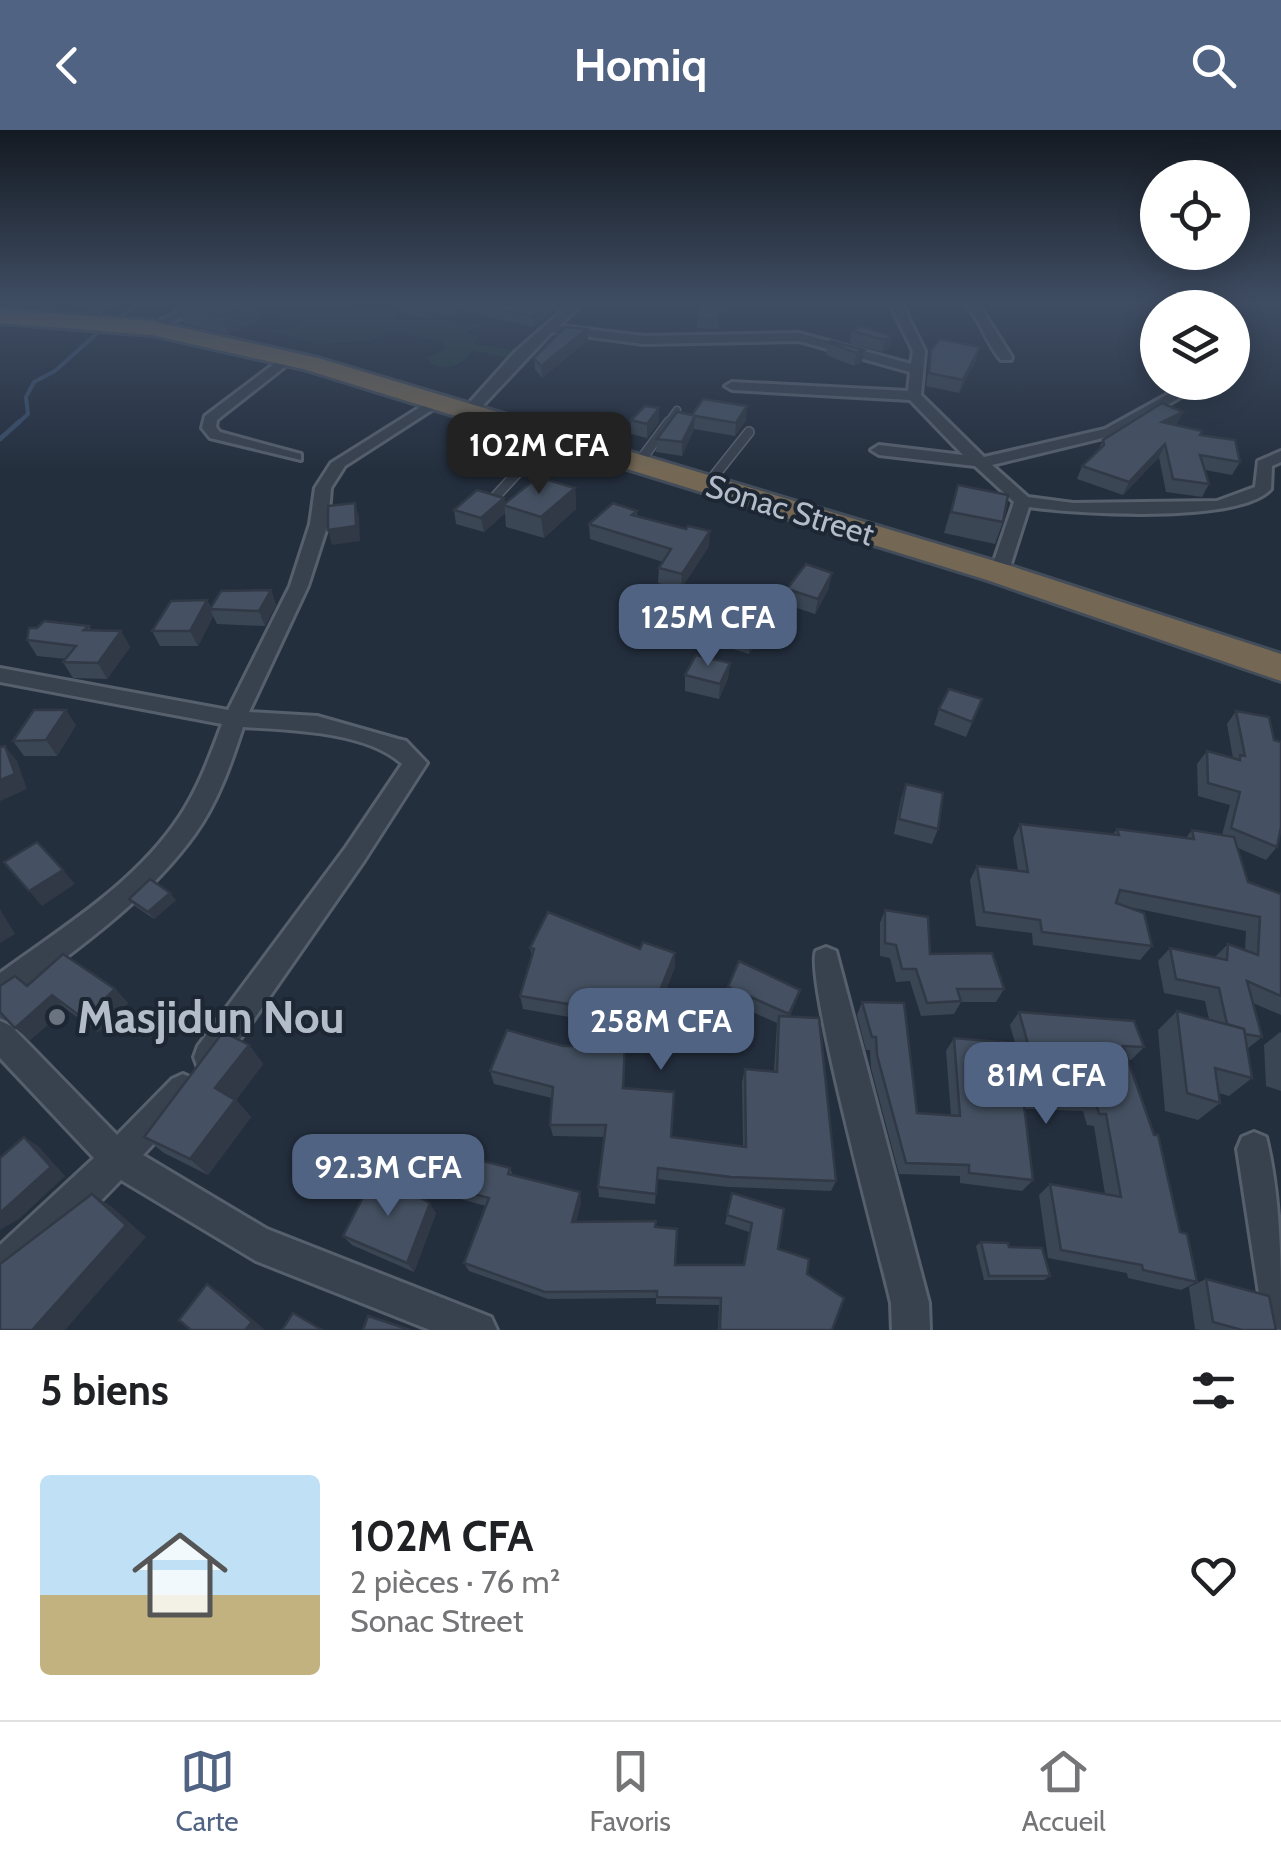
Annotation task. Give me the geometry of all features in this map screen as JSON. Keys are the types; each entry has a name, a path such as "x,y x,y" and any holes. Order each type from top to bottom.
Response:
{"highway":[{"name":"Sonac Street","path":"287,358 999,573 1281,668"}],"street":[{"path":"287,358 210,419 209,428 215,435 296,457"},
{"path":"467,414 521,358"},
{"path":"875,358 919,370"},
{"path":"914,396 918,358"},
{"path":"732,386 914,396 942,428 1023,501 1073,508 1218,506 1256,495 1263,489 1264,464 1281,456"},
{"path":"880,450 984,462 1110,432 1168,400"},
{"path":"0,990 122,899 187,826 214,778 235,720 299,586 319,524 323,488 329,474 339,463 433,403"},
{"path":"999,573 1023,501"},
{"path":"0,675 235,720 317,724 398,747 415,762 188,1085 118,1159 0,1269"},
{"path":"826,960 910,1303 911,1330"},
{"path":"0,1036 118,1159 256,1244 462,1327"},
{"path":"1254,1149 1281,1313"}],"lane":[{"path":"637,464 678,410"},
{"path":"707,486 748,432"},
{"path":"496,496 549,438"}],"green space":[{"path":"427,358 466,358 451,366 433,365"}],"building":[{"path":"534,358 551,358 541,366"},
{"path":"930,358 974,358 963,380 929,373"},
{"path":"703,399 747,406 736,423 695,416 682,442 657,439 677,412 692,415"},
{"path":"1162,403 1183,412 1162,422 1202,431 1200,435 1235,440 1240,462 1200,455 1209,484 1173,479 1165,444 1129,482 1082,466 1104,445 1103,440"},
{"path":"645,406 659,408 647,424 631,420"},
{"path":"472,440 499,445 485,459 457,454"},
{"path":"538,477 575,488 541,517 503,505"},
{"path":"958,485 1008,495 1003,522 951,512"},
{"path":"477,490 504,498 481,518 454,510"},
{"path":"355,503 356,526 328,530 328,506"},
{"path":"613,503 637,511 632,515 710,531 682,574 659,568 671,549 589,524"},
{"path":"806,564 832,573 818,599 787,589"},
{"path":"271,590 259,611 210,609 221,591"},
{"path":"749,594 779,605 750,638 718,629"},
{"path":"207,600 190,631 152,631 171,601"},
{"path":"44,621 89,626 84,630 121,631 98,663 63,662 76,646 27,640 29,628 37,628"},
{"path":"696,655 730,663 720,684 685,675"},
{"path":"949,689 982,699 972,722 939,709"},
{"path":"34,710 66,710 46,740 13,741"},
{"path":"1236,711 1269,717 1274,740 1281,742 1281,827 1277,847 1231,828 1240,792 1208,783 1207,751 1240,760 1240,755 1245,756"},
{"path":"5,746 15,774 0,780 0,747"},
{"path":"906,784 943,793 938,829 899,819"},
{"path":"1020,824 1119,835 1117,829 1194,839 1192,830 1234,837 1248,882 1281,894 1281,996 1247,981 1262,1037 1245,1034 1244,1029 1227,1024 1219,988 1176,979 1170,948 1227,960 1228,944 1258,955 1260,917 1120,890 1116,903 1144,913 1152,946 1042,932 1040,920 984,912 977,866 1028,872"},
{"path":"37,842 63,870 29,891 4,862"},
{"path":"150,879 170,893 148,912 129,899"},
{"path":"885,910 928,917 930,954 992,953 1004,989 957,989 961,1001 927,1003 916,969 902,969 896,945 885,943"},
{"path":"548,912 640,949 643,942 675,953 655,1003 634,996 614,1043 625,1044 623,1088 674,1092 671,1137 746,1147 745,1069 777,1072 779,1016 819,1018 836,1181 731,1177 658,1168 656,1194 598,1187 606,1125 550,1125 553,1087 490,1071 507,1030 563,1046 581,1046 598,1009 520,996 534,949 530,948"},
{"path":"63,954 115,989 84,1019 52,995 15,1028 0,1012 0,986 15,976 27,986"},
{"path":"739,961 800,990 789,1014 728,987"},
{"path":"862,1002 904,1003 917,1113 960,1116 954,1038 1028,1044 1019,1012 1134,1021 1144,1047 1123,1046 1154,1135 1158,1135 1180,1232 1187,1234 1197,1282 1143,1270 1142,1265 1061,1250 1050,1184 1121,1197 1106,1114 1099,1114 1095,1099 1023,1097 1033,1180 969,1173 969,1165 906,1163 877,1055 876,1037 872,1037"},
{"path":"1177,1011 1244,1029 1252,1078 1215,1068 1220,1103 1187,1093"},
{"path":"223,1032 249,1045 215,1088 235,1100 190,1159 144,1137"},
{"path":"24,1137 51,1167 0,1213 0,1158"},
{"path":"460,1155 510,1168 508,1174 580,1192 572,1222 656,1221 655,1227 677,1229 675,1265 744,1265 752,1223 727,1215 732,1193 784,1209 778,1249 809,1259 807,1274 844,1298 832,1330 720,1330 721,1298 657,1297 657,1291 545,1292 464,1263 489,1198 448,1187"},
{"path":"375,1174 430,1203 407,1263 343,1236"},
{"path":"92,1194 126,1225 32,1330 0,1330 0,1264"},
{"path":"981,1242 1042,1248 1050,1276 989,1276"},
{"path":"1206,1279 1269,1296 1276,1330 1242,1330 1213,1322"},
{"path":"207,1284 252,1322 245,1330 191,1330 179,1320"},
{"path":"293,1313 322,1330 282,1330"},
{"path":"368,1316 410,1330 363,1330"}],"waterway":[{"path":"17,424 28,414 26,397 34,382 70,358"},
{"path":"0,439 19,422"}],"place":[{"name":"Masjidun Nou","path":"57,1017"}]}
